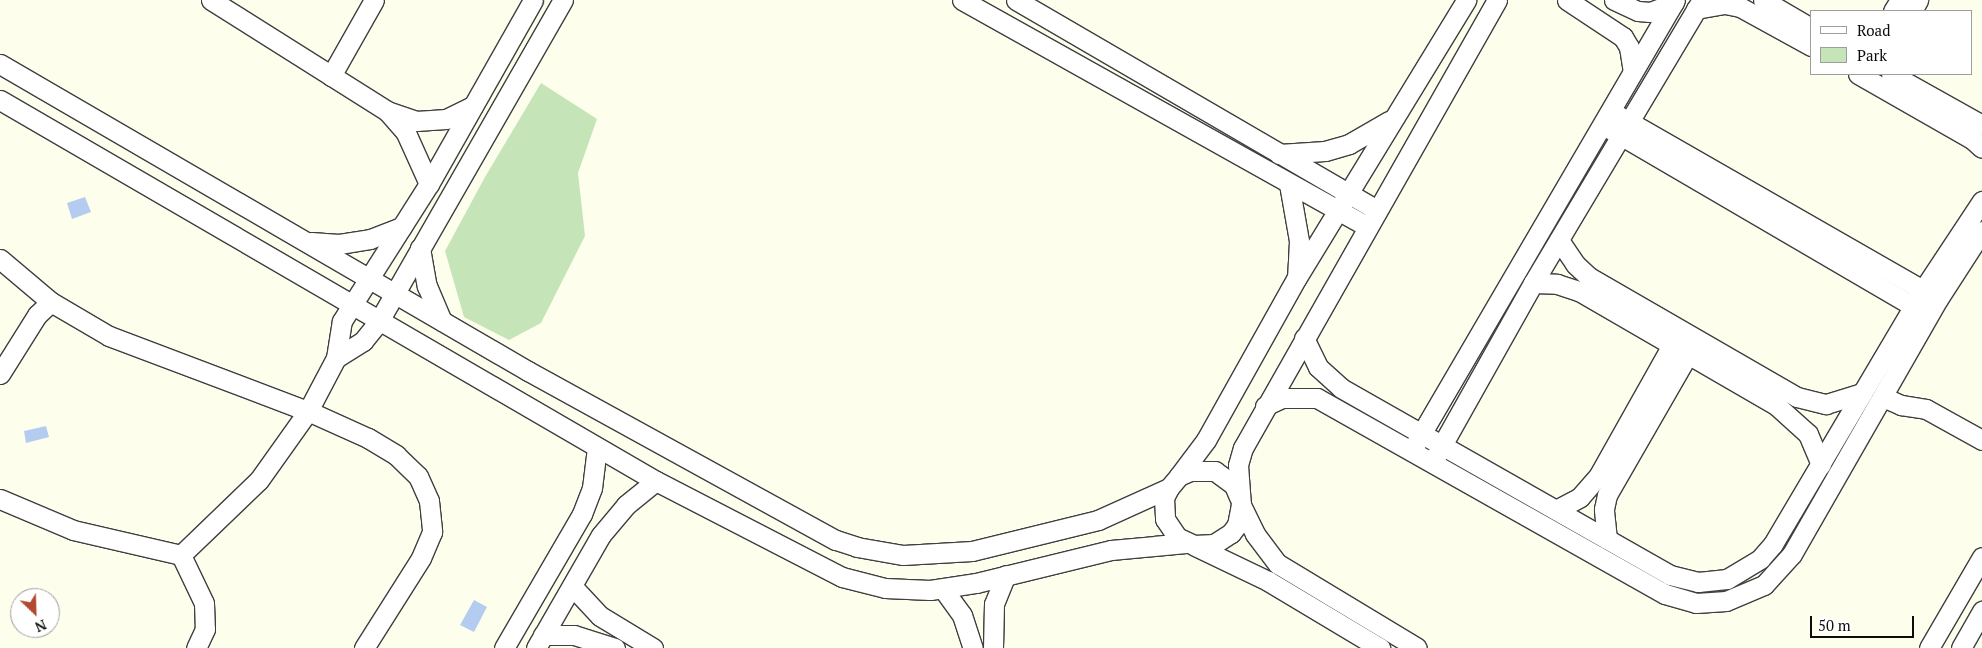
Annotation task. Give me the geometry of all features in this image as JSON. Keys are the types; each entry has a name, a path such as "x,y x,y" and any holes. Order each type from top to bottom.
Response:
{"street":[{"path":"212,0 387,111 416,121 446,119 473,106"},
{"path":"331,76 374,0"},
{"path":"181,555 259,480 308,411 336,358 340,326 351,305 429,184 533,0"},
{"path":"336,358 363,341 379,321 563,0"},
{"path":"962,0 1368,227"},
{"path":"1016,0 1277,154 1377,210"},
{"path":"1380,648 1268,581 1190,544 1173,533 1165,519 1164,498 1206,440 1296,279 1466,0"},
{"path":"0,100 656,481 842,577 885,588 943,589 1110,550 1214,544 1231,533 1238,520 1240,501 1238,465 1243,448 1497,0"},
{"path":"1567,0 1622,37 1631,53 1633,71"},
{"path":"1614,0 1638,11 1650,12 1674,2"},
{"path":"1763,0 1810,27"},
{"path":"1417,442 1674,2"},
{"path":"1438,454 1534,283 1699,5 1725,4 1740,6 1810,45"},
{"path":"0,64 308,242 394,294 812,528 857,547 918,556 982,550 1098,520 1174,482 1190,470 1214,470 1230,481 1255,534 1278,564 1417,648"},
{"path":"1865,75 1972,139 1982,148"},
{"path":"1893,75 1982,125"},
{"path":"387,111 406,133 429,184"},
{"path":"1606,118 1921,311"},
{"path":"1277,154 1325,151 1356,140 1392,119"},
{"path":"1625,129 1931,294"},
{"path":"1289,184 1299,241 1296,279"},
{"path":"1438,454 1556,510 1670,575 1698,582 1727,578 1760,559 1818,468 1862,392 1921,311 1982,201"},
{"path":"308,242 339,244 370,239 402,227"},
{"path":"1931,294 1982,231"},
{"path":"1559,240 1575,264 1589,277 1788,414 1816,446 1818,468 1832,484"},
{"path":"420,248 427,286 442,321"},
{"path":"0,259 51,302 109,336 308,411 368,438 396,455 418,476 429,501 432,532 421,558 364,648"},
{"path":"1534,283 1557,284 1580,292 1811,402 1840,402 1862,392"},
{"path":"0,374 37,315 51,302"},
{"path":"1304,338 1318,367 1328,379 1417,442 1665,594 1696,603 1726,602 1764,585 1792,554 1883,397 1921,311"},
{"path":"1556,510 1580,497 1598,475 1684,342"},
{"path":"1607,539 1604,509 1608,495 1684,342"},
{"path":"1883,397 1901,405 1926,409 1982,440"},
{"path":"1266,406 1282,398 1317,398 1417,442"},
{"path":"504,648 582,514 595,474 597,447"},
{"path":"539,642 613,520 656,481"},
{"path":"0,499 73,530 181,555"},
{"path":"181,555 204,603 205,629 196,648"},
{"path":"1929,648 1982,557"},
{"path":"994,648 994,604 1006,575"},
{"path":"1696,603 1698,582"},
{"path":"572,586 600,616 653,648"},
{"path":"943,589 962,615 973,648"},
{"path":"1961,648 1982,611"},
{"path":"539,642 574,635 615,648"}],"green space":[{"path":"541,83 597,119 578,173 585,236 541,323 509,340 464,317 445,251 485,177"}],"water":[{"path":"85,197 91,212 72,219 67,203"},
{"path":"46,426 49,437 26,443 24,431"},
{"path":"474,600 487,607 474,632 460,625"}]}
